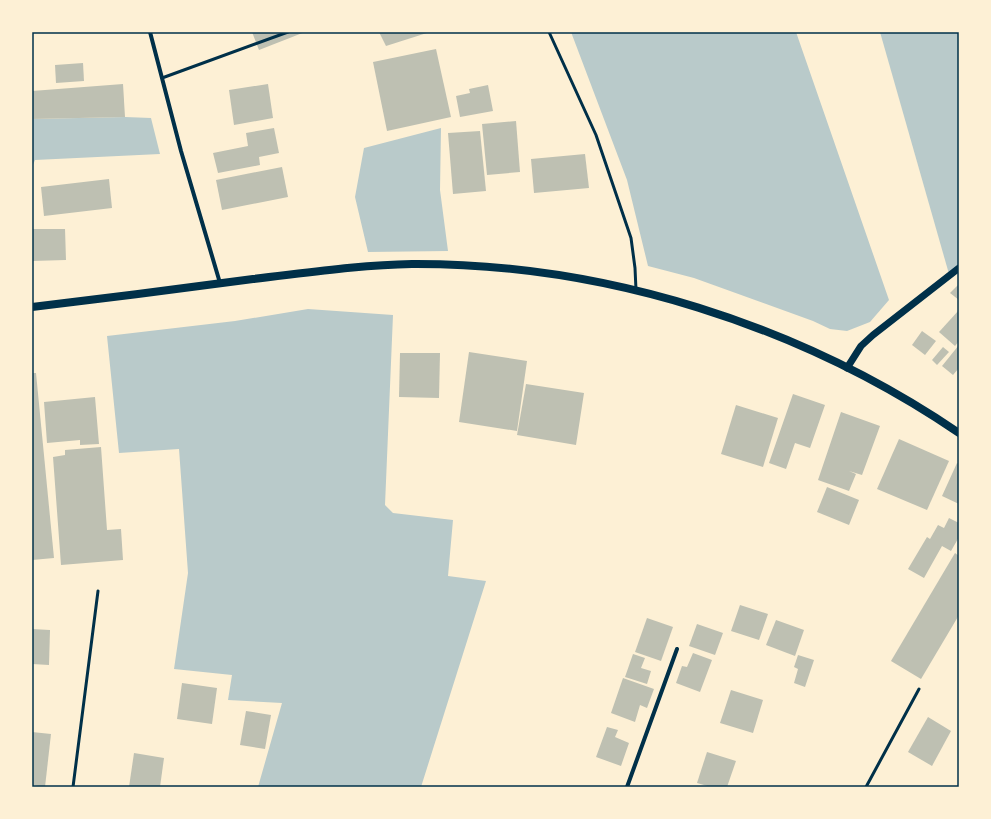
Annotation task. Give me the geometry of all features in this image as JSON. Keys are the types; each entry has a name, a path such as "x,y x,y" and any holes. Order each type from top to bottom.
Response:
{"main road":[{"path":"32,307 334,269 431,264 543,273 636,291 688,305 748,325 809,350 847,368 900,396 959,433"}],"street":[{"path":"150,32 181,151 220,283"},
{"path":"847,368 861,346 873,335 959,268"},
{"path":"627,787 677,649"}],"lane":[{"path":"162,78 288,32"},
{"path":"549,32 596,135 631,238 636,291"},
{"path":"73,787 98,591"},
{"path":"866,787 919,688"}],"shaded area":[{"path":"571,32 796,32 889,300 870,322 847,331 830,329 813,321 694,278 648,266 627,180"},
{"path":"880,32 959,32 959,268 949,274"},
{"path":"125,117 151,118 160,154 35,160 32,167 32,119"},
{"path":"441,128 440,190 448,251 368,252 355,197 364,148"},
{"path":"308,309 393,315 385,505 393,513 453,520 448,576 486,581 421,787 258,787 282,703 228,700 232,675 174,669 188,573 179,449 119,453 107,336 235,321"}],"building":[{"path":"252,32 305,32 259,50"},
{"path":"379,32 430,32 386,46"},
{"path":"436,49 451,117 387,131 373,62"},
{"path":"83,63 84,81 56,83 55,65"},
{"path":"123,84 125,117 32,119 32,91"},
{"path":"268,84 273,118 234,125 229,90"},
{"path":"488,85 493,111 460,117 456,96 470,93 469,89"},
{"path":"516,121 520,172 487,175 482,124"},
{"path":"274,128 279,153 259,157 260,165 218,173 213,153 248,146 246,133"},
{"path":"480,131 486,191 453,194 448,133"},
{"path":"585,154 589,188 534,193 531,159"},
{"path":"282,167 288,197 222,210 216,180"},
{"path":"109,179 112,208 44,216 41,187"},
{"path":"32,229 65,229 66,260 32,261"},
{"path":"959,284 959,300 950,293"},
{"path":"959,310 959,341 955,346 939,332"},
{"path":"922,331 936,341 925,355 912,345"},
{"path":"959,345 959,368 953,375 942,366"},
{"path":"943,347 949,352 937,365 932,360"},
{"path":"469,352 527,361 517,431 459,422"},
{"path":"400,353 440,353 439,398 399,397"},
{"path":"32,373 36,373 54,558 32,560"},
{"path":"526,384 584,393 576,445 517,435"},
{"path":"793,394 825,405 810,448 795,443 786,469 769,463"},
{"path":"95,397 99,444 80,445 80,440 47,443 44,402"},
{"path":"736,405 778,418 763,467 721,454"},
{"path":"841,412 880,426 862,475 849,471 856,474 849,491 818,480"},
{"path":"899,439 949,461 927,510 877,489"},
{"path":"101,447 107,530 121,529 123,560 61,565 53,457 65,455 65,450"},
{"path":"957,463 959,464 959,504 942,496"},
{"path":"827,487 859,500 849,525 817,512"},
{"path":"949,518 959,523 959,537 951,551 942,546 924,578 908,569 927,537 930,539 938,525 944,528"},
{"path":"955,553 959,556 959,615 921,679 891,661"},
{"path":"740,605 768,614 759,640 731,631"},
{"path":"647,618 673,627 661,661 635,652"},
{"path":"776,620 804,630 795,656 766,645"},
{"path":"697,624 723,633 715,655 689,646"},
{"path":"32,629 50,630 49,665 32,664"},
{"path":"693,653 712,660 700,692 676,683 682,666 687,667"},
{"path":"633,654 645,658 641,668 651,671 647,684 625,677"},
{"path":"798,655 814,660 805,687 794,683 798,669 794,667"},
{"path":"623,678 654,689 647,708 640,705 635,722 611,713"},
{"path":"182,683 217,688 212,724 177,719"},
{"path":"731,690 763,700 753,733 720,723"},
{"path":"246,711 271,715 265,749 240,745"},
{"path":"928,717 951,731 932,766 908,752"},
{"path":"607,727 618,730 615,737 629,743 621,766 596,757"},
{"path":"32,732 51,734 45,787 32,785"},
{"path":"707,752 736,761 727,787 711,787 697,783"},
{"path":"134,753 164,758 160,787 129,787"}]}
